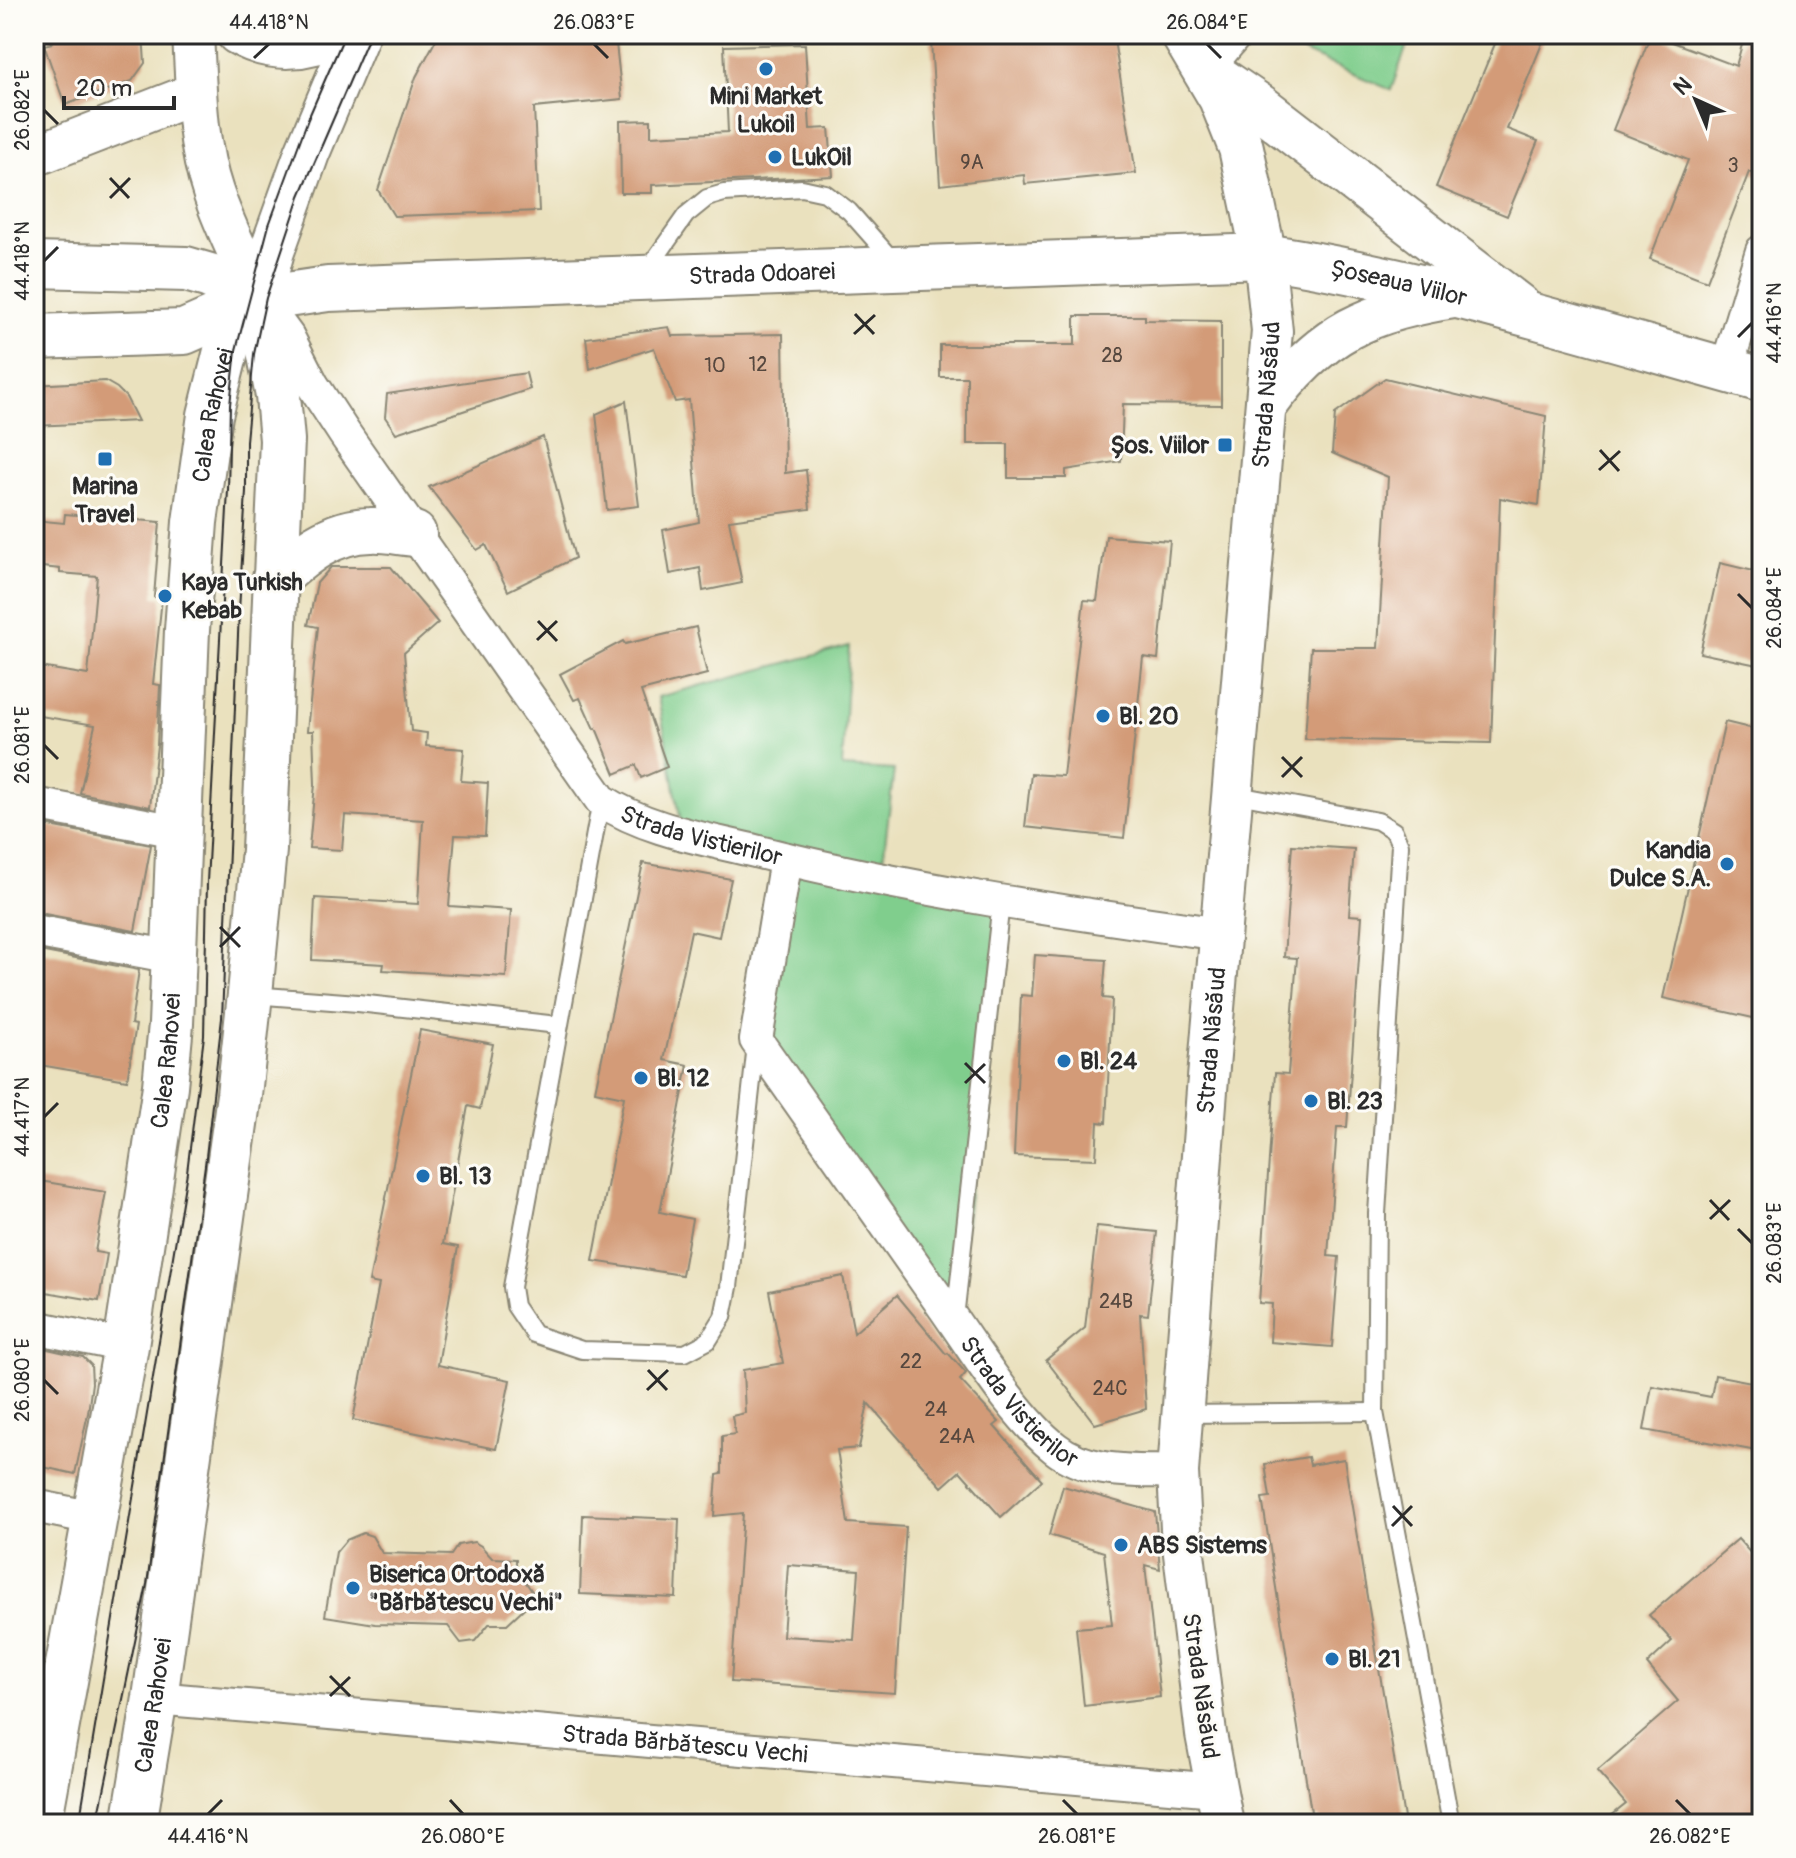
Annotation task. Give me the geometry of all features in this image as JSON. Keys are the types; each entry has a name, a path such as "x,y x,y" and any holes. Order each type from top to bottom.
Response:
{"main road":[{"path":"34,265 186,269 210,276 259,299 272,251 307,153 357,34"},
{"path":"1183,34 1221,98 1241,148 1264,256"},
{"path":"1206,70 1259,106 1533,317"},
{"name":"Strada Odoarei","path":"34,337 184,332 259,299 328,289 1264,256"},
{"name":"Șoseaua Viilor","path":"1264,256 1315,264 1460,297 1744,375"},
{"name":"Calea Rahovei","path":"134,1824 155,1698 239,1095 264,850 282,440 278,396 259,299"},
{"name":"Calea Rahovei","path":"39,1812 126,1346 165,1086 171,1024 187,630 204,448 222,359 236,330 259,299"},
{"path":"274,581 305,553 337,536 369,530 414,534"}],"street":[{"name":"Calea Rahovei","path":"193,34 201,140 213,193 259,299"},
{"path":"237,34 269,47 287,49 309,47 341,34"},
{"path":"1206,70 1236,34"},
{"path":"34,156 196,93"},
{"path":"1744,375 1762,251"},
{"name":"Strada Năsăud","path":"1220,1807 1181,1529 1178,1472 1272,331 1264,256"},
{"path":"1266,407 1302,362 1335,337 1381,314 1460,297"},
{"name":"Strada Vistierilor","path":"259,299 288,337 321,399 601,800 625,816 651,825 786,859 756,1040 1029,1423 1055,1448 1085,1464 1178,1472"},
{"path":"34,804 177,831"},
{"path":"786,859 1001,902 1220,934"},
{"path":"34,931 173,957"},
{"path":"34,1327 126,1346"},
{"path":"34,1506 94,1518"},
{"name":"Strada Bărbătescu Vechi","path":"155,1698 1220,1807"}],"lane":[{"path":"642,278 686,215 707,198 724,193 802,188 825,193 849,211 898,268"},
{"path":"1232,794 1378,821 1394,831 1400,845 1377,1214 1375,1412 1451,1824"},
{"path":"601,800 512,1287 515,1306 534,1334 582,1350 685,1353 708,1341 723,1317 729,1287 756,1040"},
{"path":"955,1322 1001,902"},
{"path":"250,994 558,1025"},
{"path":"1181,1414 1375,1412"}],"green space":[{"path":"1302,34 1411,34 1391,90 1296,49"},
{"path":"849,646 842,767 894,770 881,878 1001,902 955,1322 756,1040 786,860 683,833 658,697"}],"building":[{"path":"48,34 143,34 145,63 132,81 65,105 44,45 52,43"},
{"path":"439,34 615,34 622,99 534,108 539,211 394,216 378,190 416,77"},
{"path":"959,34 1113,34 1136,173 1025,184 1024,175 940,185 931,41"},
{"path":"1499,34 1546,34 1507,129 1538,141 1507,216 1436,187"},
{"path":"1651,34 1736,66 1745,34 1762,34 1762,159 1758,175 1749,172 1707,281 1650,259 1688,160 1613,130"},
{"path":"805,44 810,129 829,128 833,176 652,185 652,193 621,193 620,121 651,120 651,136 728,132 724,46"},
{"path":"1075,316 1221,321 1221,405 1123,404 1121,461 1066,470 1066,478 1008,478 1008,444 967,444 967,377 940,377 940,345 1075,345"},
{"path":"669,327 672,336 783,334 785,473 806,470 810,509 729,520 742,583 703,591 700,568 670,574 663,530 699,522 689,400 675,402 654,348 590,369 586,338"},
{"path":"526,373 530,389 396,433 385,417 387,394"},
{"path":"1385,378 1546,416 1539,505 1500,498 1491,743 1305,739 1311,648 1378,648 1388,477 1332,453 1335,414"},
{"path":"105,381 126,397 138,421 34,426 34,385"},
{"path":"626,401 639,506 607,510 596,414"},
{"path":"543,437 575,558 508,591 486,545 477,550 429,487"},
{"path":"65,514 160,522 154,597 162,598 153,684 160,685 150,807 80,793 95,725 34,715 34,666 88,675 97,576 60,573 60,569 34,566 34,520 64,523"},
{"name":"Bl. 20","path":"1106,536 1170,541 1158,659 1143,657 1124,838 1025,827 1031,774 1063,776 1084,600 1097,601"},
{"path":"1720,563 1762,573 1762,666 1700,653"},
{"path":"331,567 391,567 438,623 404,653 411,731 427,733 426,746 464,749 461,781 488,783 485,836 455,835 449,906 511,910 506,977 383,970 384,964 312,960 315,898 418,904 423,820 345,815 342,850 309,848 315,784 313,731 307,731 318,627 308,625 317,583"},
{"path":"696,627 707,674 641,691 667,767 641,778 636,765 615,774 580,698 574,700 560,674 623,641 625,644"},
{"name":"Kandia Dulce S.A.","path":"1725,722 1762,731 1762,1020 1663,998"},
{"path":"34,823 151,845 135,931 34,912"},
{"name":"Bl. 23","path":"1292,845 1354,849 1349,915 1362,916 1347,1127 1337,1127 1328,1256 1339,1257 1332,1347 1270,1342 1272,1304 1259,1303 1275,1073 1288,1074 1297,958 1284,957"},
{"name":"Bl. 12","path":"643,863 731,879 719,937 691,931 664,1060 688,1065 660,1212 692,1219 682,1275 593,1261 624,1097 595,1091"},
{"path":"34,950 139,970 131,1024 136,1025 127,1080 34,1064"},
{"name":"Bl. 24","path":"1035,955 1106,960 1103,998 1112,999 1106,1123 1098,1122 1096,1159 1014,1156 1021,995 1032,996"},
{"name":"Bl. 13","path":"420,1030 493,1044 480,1109 468,1106 443,1244 458,1247 438,1365 510,1380 496,1449 353,1420 379,1284 369,1282"},
{"path":"34,1180 106,1192 95,1252 107,1254 99,1301 34,1290"},
{"path":"1097,1226 1157,1232 1148,1315 1140,1314 1146,1409 1095,1424 1046,1360 1085,1328"},
{"path":"843,1276 854,1333 897,1295 966,1373 960,1380 999,1422 994,1426 1042,1480 1001,1517 960,1471 942,1487 868,1403 859,1448 837,1450 848,1523 906,1527 895,1693 731,1682 743,1513 714,1516 717,1475 722,1474 722,1436 735,1434 732,1416 745,1413 743,1370 783,1363 769,1291","holes":["788,1565 859,1570 854,1640 783,1636"]},
{"path":"34,1346 83,1357 91,1365 88,1413 75,1474 34,1465"},
{"path":"1715,1375 1762,1384 1762,1452 1644,1430 1652,1386 1711,1397"},
{"name":"Bl. 21","path":"1308,1457 1310,1465 1344,1459 1405,1824 1320,1824 1319,1817 1312,1818 1262,1498 1270,1497 1265,1464"},
{"path":"1063,1486 1155,1512 1160,1569 1145,1565 1160,1697 1084,1706 1076,1628 1112,1625 1104,1552 1049,1535"},
{"path":"583,1515 679,1519 676,1598 580,1594"},
{"path":"363,1533 372,1536 382,1553 451,1555 458,1545 474,1542 492,1558 516,1559 516,1568 536,1597 507,1624 489,1624 475,1641 461,1643 448,1626 375,1624 325,1616 336,1552 346,1540"},
{"path":"1738,1539 1762,1566 1762,1824 1601,1824 1626,1804 1597,1771 1678,1701 1647,1664 1672,1641 1649,1615"}],"tram line":[{"path":"79,1824 187,1172 204,1036 207,882 230,405 236,350 269,225 308,119 345,34"},
{"path":"97,1824 147,1584 205,1165 222,1018 246,441 254,354 266,298 300,196 370,34"}],"place":[{"name":"Mini Market Lukoil","path":"766,69"},
{"name":"LukOil","path":"775,157"},
{"name":"Șos. Viilor","path":"1225,445"},
{"name":"Marina Travel","path":"105,459"},
{"name":"Kaya Turkish Kebab","path":"165,596"},
{"name":"Bl. 20","path":"1103,716"},
{"name":"Kandia Dulce S.A.","path":"1727,864"},
{"name":"Bl. 24","path":"1064,1061"},
{"name":"Bl. 12","path":"641,1078"},
{"name":"Bl. 23","path":"1311,1101"},
{"name":"Bl. 13","path":"423,1176"},
{"name":"ABS Sistems","path":"1121,1545"},
{"name":"Biserica Ortodoxă \"Bărbătescu Vechi\"","path":"353,1588"},
{"name":"Bl. 21","path":"1332,1659"}]}
